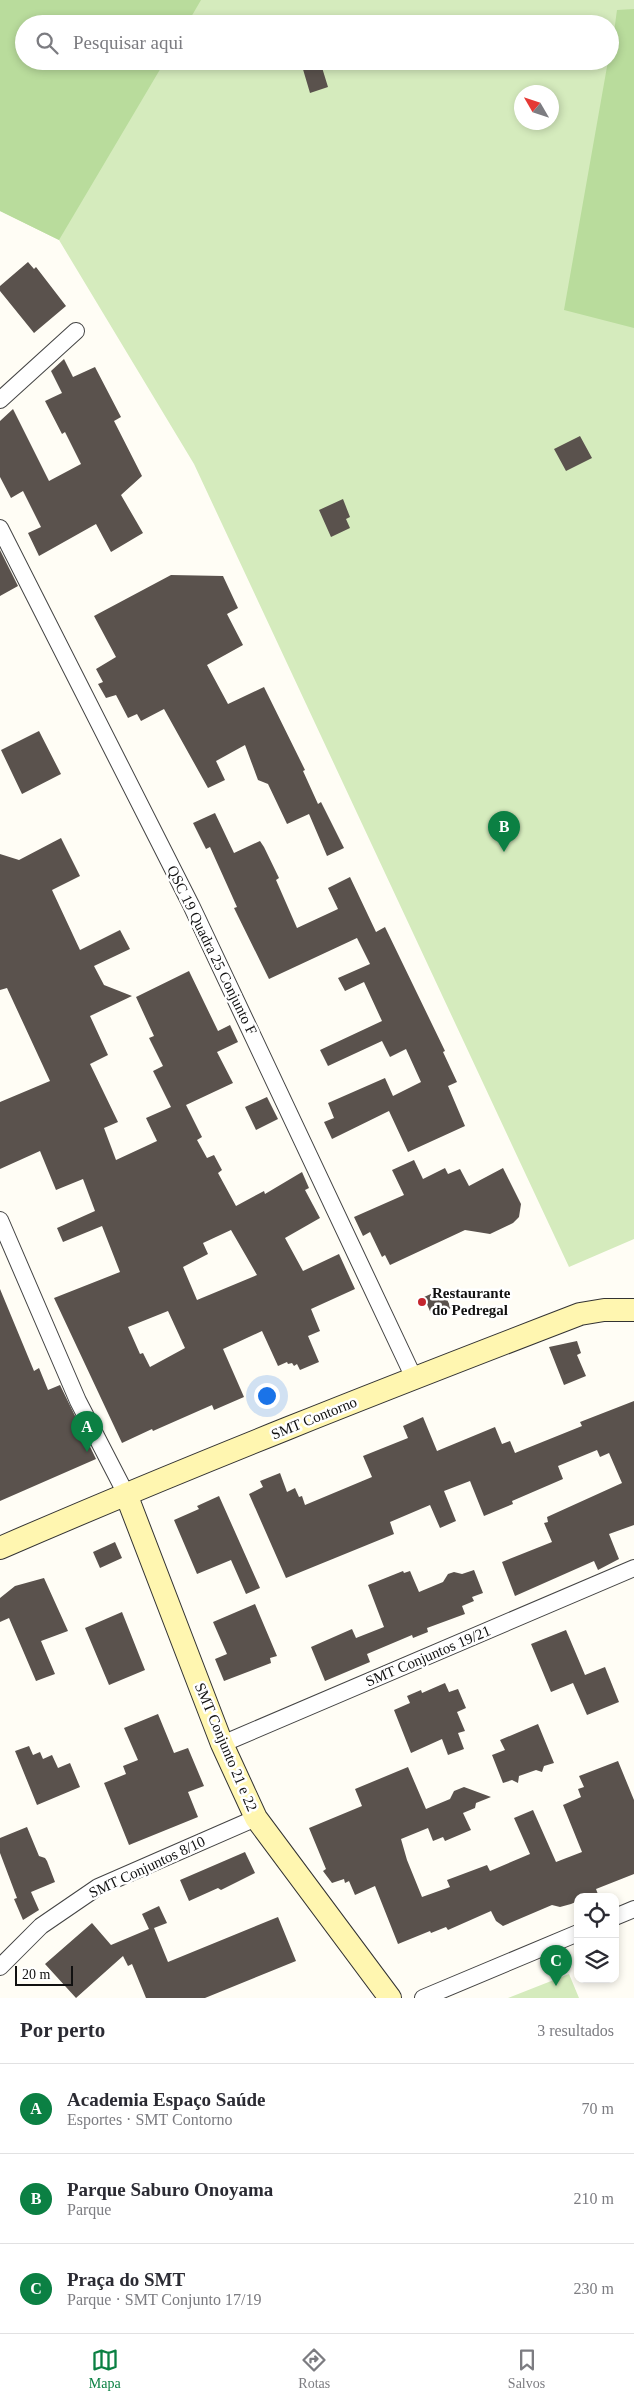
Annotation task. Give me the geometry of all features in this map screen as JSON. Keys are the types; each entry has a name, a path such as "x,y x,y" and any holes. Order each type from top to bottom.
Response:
{"street":[{"path":"0,400 76,331"},
{"name":"QSC 19 Quadra 25 Conjunto F","path":"0,528 191,905 414,1378"},
{"path":"0,1220 78,1401 126,1494"},
{"name":"SMT Contorno","path":"0,1548 126,1494 414,1378 580,1314 604,1310 634,1310"},
{"name":"SMT Conjunto 21 e 22","path":"126,1494 222,1744 256,1818 390,1998"},
{"name":"SMT Conjuntos 19/21","path":"222,1744 634,1568"},
{"name":"SMT Conjuntos 8/10","path":"0,1967 41,1926 98,1886 256,1818"},
{"path":"619,1915 634,1909"},
{"path":"423,1998 574,1935"}],"green space":[{"path":"0,0 634,0 634,1239 569,1267 194,464 59,240 0,211"},
{"path":"0,0 201,0 192,15 15,15 15,70 160,70 59,240 0,211"},
{"path":"634,9 634,328 564,310 606,70 619,70 619,15 616,15 617,10"},
{"path":"569,1974 579,1998 508,1998"}],"building":[{"path":"303,70 323,70 328,87 310,93"},
{"path":"28,262 34,269 36,267 66,306 34,333 0,291 0,286"},
{"path":"64,359 73,377 95,367 121,417 114,421 142,476 121,495 143,533 111,552 96,524 39,556 28,533 41,527 23,491 11,498 0,477 0,421 13,409 49,481 81,464 65,432 62,434 45,401 62,393 51,371"},
{"path":"580,436 592,458 566,471 554,449"},
{"path":"343,499 350,517 346,519 350,528 331,537 319,510"},
{"path":"0,550 18,586 0,596"},
{"path":"171,575 223,576 238,608 227,614 243,645 207,665 228,704 264,687 305,770 303,771 318,804 321,802 344,848 327,856 309,814 287,824 268,784 258,780 245,745 216,761 225,780 208,788 164,709 141,721 137,714 128,718 116,695 106,698 98,684 103,682 96,669 116,657 94,616"},
{"path":"39,731 61,774 22,794 1,750"},
{"path":"215,813 234,853 260,841 279,878 276,880 297,928 338,909 328,888 350,877 376,932 385,927 445,1051 443,1052 457,1082 448,1086 465,1126 408,1152 389,1111 332,1139 324,1122 334,1118 328,1103 385,1078 393,1096 421,1082 406,1049 390,1057 382,1041 328,1066 320,1050 382,1021 364,982 345,991 338,978 370,964 357,938 269,979 234,908 237,907 210,847 206,849 193,823"},
{"path":"61,838 80,876 52,890 80,950 120,930 130,949 94,966 104,985 132,996 90,1016 108,1055 90,1064 118,1122 104,1128 116,1160 157,1141 146,1118 171,1107 153,1071 163,1066 149,1038 154,1036 136,997 189,971 218,1031 230,1025 238,1042 217,1052 233,1083 186,1105 202,1137 197,1140 207,1158 214,1155 222,1170 218,1173 236,1206 264,1191 265,1194 302,1172 309,1188 305,1190 320,1218 285,1238 303,1271 339,1254 355,1289 311,1309 320,1331 308,1336 319,1362 300,1370 297,1364 294,1366 292,1363 288,1364 287,1362 278,1366 262,1331 223,1349 244,1397 214,1410 212,1405 122,1443 54,1298 120,1272 102,1226 63,1242 57,1228 95,1211 83,1179 56,1190 40,1151 0,1169 0,1102 50,1081 7,988 0,990 0,854 19,860","holes":["231,1230 257,1275 197,1300 183,1267 208,1254 203,1243","168,1311 185,1348 150,1367 143,1353 140,1354 128,1327"]},
{"path":"267,1097 278,1119 256,1130 245,1107"},
{"path":"414,1160 423,1179 445,1168 448,1174 460,1169 469,1186 503,1168 521,1204 519,1217 513,1223 490,1234 465,1230 390,1265 385,1255 382,1257 370,1232 363,1236 354,1217 404,1195 392,1170"},
{"path":"0,1289 34,1371 39,1368 48,1390 60,1385 96,1459 0,1501"},
{"path":"442,1289 451,1308 432,1316 424,1297"},
{"path":"577,1341 581,1353 577,1355 586,1376 564,1385 549,1347"},
{"path":"634,1401 634,1525 609,1534 619,1559 598,1570 594,1561 515,1596 502,1562 552,1542 544,1523 548,1522 547,1517 622,1483 609,1453 600,1457 597,1450 558,1466 563,1479 512,1501 513,1504 484,1516 470,1481 444,1491 456,1521 440,1528 430,1505 390,1522 394,1534 286,1578 249,1494 263,1487 260,1481 280,1473 287,1492 295,1488 299,1497 302,1496 305,1505 372,1477 363,1456 408,1438 403,1426 423,1417 437,1451 495,1427 502,1444 510,1441 515,1453 582,1426 580,1422"},
{"path":"219,1496 260,1588 246,1594 231,1560 197,1574 174,1520 199,1509 197,1506"},
{"path":"115,1542 122,1558 100,1568 93,1552"},
{"path":"474,1570 483,1593 472,1597 474,1601 462,1606 465,1614 427,1628 428,1632 413,1638 412,1635 367,1654 370,1662 325,1681 311,1647 352,1629 356,1638 384,1627 368,1585 403,1571 404,1573 410,1571 419,1592 443,1582 448,1574 454,1572 462,1574"},
{"path":"44,1578 68,1631 41,1641 55,1674 36,1681 9,1618 0,1622 0,1598 15,1586"},
{"path":"255,1604 277,1656 270,1658 271,1663 224,1681 215,1659 227,1654 213,1622"},
{"path":"122,1612 145,1670 109,1685 85,1628"},
{"path":"566,1630 585,1675 605,1667 619,1702 587,1715 573,1683 551,1692 531,1644"},
{"path":"445,1683 449,1692 458,1689 466,1708 457,1712 465,1731 458,1733 464,1749 448,1755 442,1739 411,1753 394,1710 410,1703 407,1696 421,1690 422,1693"},
{"path":"158,1714 174,1753 188,1748 204,1786 188,1792 198,1817 129,1845 104,1783 126,1774 123,1766 138,1760 124,1728"},
{"path":"538,1724 554,1763 544,1766 542,1772 536,1770 519,1776 518,1783 512,1780 503,1783 492,1755 505,1750 500,1740"},
{"path":"29,1746 33,1755 40,1752 43,1759 52,1755 58,1768 70,1763 80,1787 37,1805 15,1751"},
{"path":"618,1761 634,1800 634,1874 596,1889 598,1893 574,1893 574,1903 571,1904 560,1907 552,1905 503,1926 496,1921 491,1911 448,1930 446,1927 431,1933 430,1931 398,1944 375,1886 355,1895 349,1881 345,1883 344,1879 332,1883 323,1871 326,1869 309,1828 362,1806 355,1789 408,1767 426,1809 450,1799 454,1791 464,1787 491,1797 476,1803 475,1808 463,1813 471,1830 445,1841 443,1837 433,1841 428,1828 401,1839 407,1860 422,1897 450,1887 447,1880 487,1865 490,1871 530,1854 514,1818 533,1810 556,1862 582,1852 563,1805 581,1797 578,1789 584,1787 579,1776"},
{"path":"27,1827 39,1856 47,1861 55,1882 31,1892 39,1910 23,1920 14,1899 17,1898 0,1853 0,1838"},
{"path":"245,1852 255,1873 221,1890 218,1888 189,1901 180,1880"},
{"path":"159,1906 167,1923 154,1928 168,1962 278,1917 296,1961 205,1998 146,1998 132,1964 128,1966 123,1956 76,1998 45,1964 92,1923 111,1945 149,1929 142,1914"}],"place":[{"name":"Parque Saburo Onoyama","path":"504,852"},
{"name":"Restaurante do Pedregal","path":"422,1302"},
{"name":"Academia Espaço Saúde","path":"87,1452"},
{"name":"Praça do SMT","path":"556,1986"}]}
